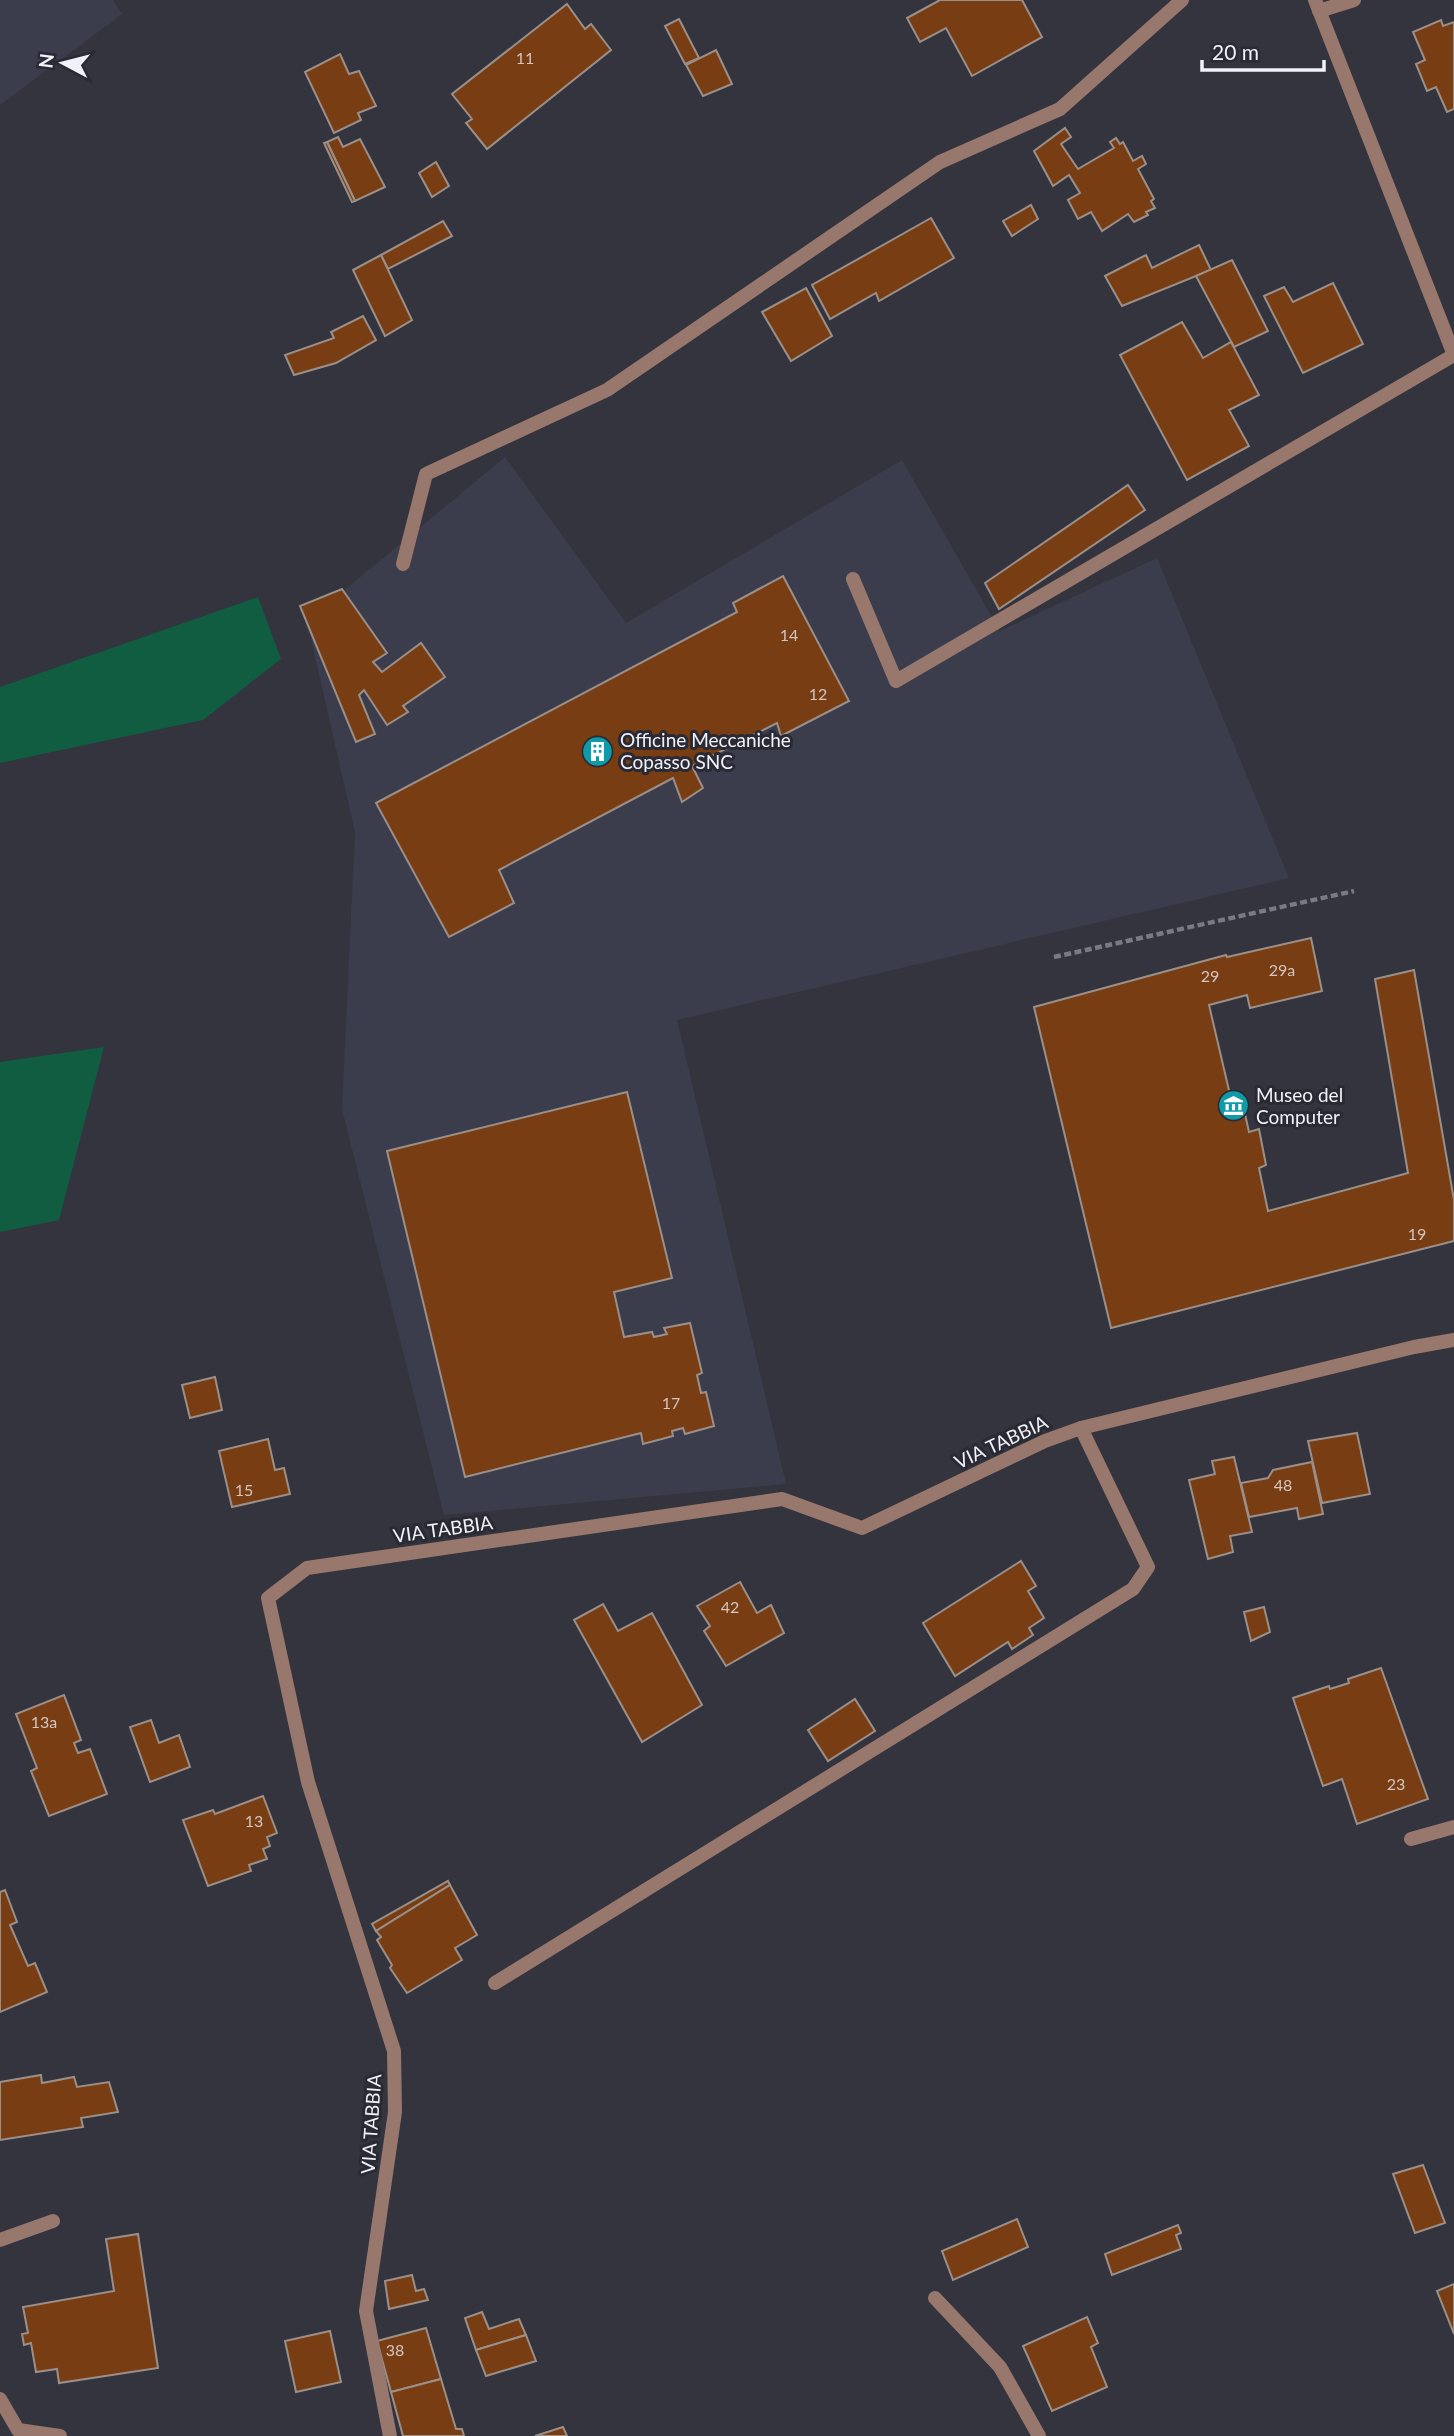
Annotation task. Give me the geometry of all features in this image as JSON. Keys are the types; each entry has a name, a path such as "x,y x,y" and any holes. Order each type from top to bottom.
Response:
{"street":[{"path":"403,564 426,474 607,390 940,162 1060,109 1182,0"},
{"path":"853,579 896,681 1454,355 1317,6 1354,0"},
{"name":"VIA TABBIA","path":"390,2436 366,2311 395,2112 394,2051 308,1782 268,1598 307,1568 782,1499 862,1528 1045,1441 1081,1428 1414,1347 1454,1340"},
{"path":"495,1983 1133,1590 1148,1567 1081,1428"},
{"path":"1411,1839 1454,1828"},
{"path":"0,2241 53,2221"},
{"path":"935,2298 1000,2367 1039,2436"},
{"path":"0,2399 18,2430 60,2436"}],"path":[{"path":"1054,957 1354,891"}],"shaded area":[{"path":"0,0 113,0 122,14 0,105"},
{"path":"505,457 626,623 902,460 1000,631 1157,558 1289,878 677,1020 786,1484 444,1515 342,1109 355,832 307,621"}],"green space":[{"path":"258,597 281,659 203,720 0,763 0,687"},
{"path":"104,1047 59,1220 0,1232 0,1062"}],"building":[{"path":"940,0 1022,0 1042,37 972,76 946,28 920,42 907,18"},
{"path":"567,4 585,29 591,24 611,50 487,149 466,123 472,119 452,94"},
{"path":"679,19 699,58 685,64 665,26"},
{"path":"1441,20 1443,26 1454,22 1454,109 1447,112 1436,87 1427,91 1416,64 1425,60 1413,32"},
{"path":"716,50 732,84 703,96 686,65"},
{"path":"340,54 349,74 359,71 376,106 358,113 361,120 334,133 305,72"},
{"path":"1065,128 1071,137 1061,144 1078,169 1114,148 1110,142 1116,138 1120,144 1123,142 1133,161 1142,156 1146,164 1138,169 1154,199 1151,201 1155,208 1134,222 1128,214 1102,231 1091,212 1078,219 1068,200 1080,193 1069,175 1053,186 1034,151"},
{"path":"338,137 343,147 360,139 385,187 355,201 327,142"},
{"path":"327,142 355,201 352,202 324,143"},
{"path":"436,162 449,186 432,197 419,173"},
{"path":"1031,205 1038,219 1012,236 1003,221"},
{"path":"931,218 954,258 879,301 876,293 830,319 812,285"},
{"path":"443,221 452,236 388,269 381,255"},
{"path":"1199,245 1211,270 1122,306 1105,276 1146,255 1152,268"},
{"path":"381,255 412,320 385,336 353,270"},
{"path":"1232,260 1268,331 1234,347 1196,276"},
{"path":"1333,283 1363,344 1303,373 1264,296 1284,287 1293,302"},
{"path":"806,288 832,336 791,361 762,312"},
{"path":"363,316 376,340 336,363 294,375 285,355 334,338 331,332"},
{"path":"1182,322 1203,358 1231,342 1259,395 1229,410 1249,446 1187,480 1120,355"},
{"path":"1128,485 1145,510 999,609 985,583"},
{"name":"Officine Meccaniche Copasso SNC","path":"783,576 849,701 781,736 777,723 692,766 703,788 682,802 673,778 499,870 514,903 449,937 376,803 737,612 733,603"},
{"path":"342,589 387,653 373,662 382,672 421,643 445,677 403,706 408,712 387,725 364,690 359,695 375,734 356,742 300,606"},
{"path":"1311,938 1322,991 1250,1008 1247,995 1209,1005 1231,1099 1241,1096 1249,1132 1259,1129 1266,1165 1259,1168 1268,1211 1408,1173 1375,979 1414,970 1454,1200 1454,1241 1111,1328 1034,1007 1226,955 1227,957"},
{"path":"627,1092 672,1278 614,1292 624,1337 652,1332 654,1337 667,1334 664,1328 690,1323 702,1373 697,1375 701,1393 706,1392 714,1426 685,1434 683,1428 672,1431 673,1436 643,1444 641,1433 465,1477 387,1151"},
{"path":"215,1377 222,1410 190,1418 182,1385"},
{"path":"1357,1433 1370,1494 1322,1503 1308,1441"},
{"path":"268,1439 275,1470 284,1468 290,1494 232,1507 219,1451"},
{"path":"1234,1457 1252,1532 1230,1536 1233,1552 1208,1559 1189,1480 1215,1474 1212,1461"},
{"path":"1312,1462 1323,1514 1299,1519 1297,1508 1249,1517 1241,1483 1268,1478 1273,1470"},
{"path":"1021,1561 1036,1586 1028,1591 1044,1618 1029,1628 1033,1635 1012,1649 1008,1642 955,1676 923,1623"},
{"path":"740,1582 757,1613 771,1605 784,1633 726,1666 704,1631 710,1626 697,1606"},
{"path":"603,1604 618,1631 652,1613 702,1705 642,1742 574,1620"},
{"path":"1264,1607 1270,1632 1251,1641 1244,1612"},
{"path":"1381,1668 1428,1799 1357,1824 1342,1779 1323,1786 1293,1698 1329,1686 1330,1689 1349,1683 1348,1679"},
{"path":"64,1695 81,1740 74,1743 78,1753 90,1749 107,1794 49,1816 31,1771 37,1768 16,1714"},
{"path":"855,1699 875,1731 828,1761 808,1730"},
{"path":"151,1720 159,1743 179,1735 190,1767 150,1782 130,1727"},
{"path":"263,1796 277,1833 267,1837 270,1846 263,1849 267,1859 249,1865 251,1871 208,1886 183,1820 213,1810 215,1814"},
{"path":"448,1881 450,1885 376,1931 372,1924"},
{"path":"450,1885 477,1935 455,1948 462,1960 407,1993 390,1968 392,1965 377,1940 381,1937 376,1931"},
{"path":"5,1890 17,1922 10,1925 28,1966 35,1963 47,1992 0,2012 0,1892"},
{"path":"41,2075 42,2083 74,2077 77,2087 109,2082 118,2112 81,2118 83,2127 0,2140 0,2082"},
{"path":"1423,2165 1445,2223 1415,2233 1393,2174"},
{"path":"1017,2219 1028,2247 953,2280 942,2251"},
{"path":"1178,2225 1181,2233 1176,2235 1181,2249 1112,2275 1105,2254"},
{"path":"138,2234 158,2368 59,2383 57,2369 36,2372 31,2343 24,2345 22,2334 28,2333 23,2307 114,2291 106,2239"},
{"path":"412,2275 416,2291 424,2289 428,2300 389,2309 385,2281"},
{"path":"1454,2284 1454,2334 1437,2291"},
{"path":"482,2312 489,2329 519,2319 526,2335 476,2350 465,2318"},
{"path":"1087,2317 1098,2343 1091,2347 1107,2387 1052,2411 1023,2346"},
{"path":"426,2328 441,2379 391,2392 377,2341"},
{"path":"330,2331 341,2382 296,2392 285,2341"},
{"path":"526,2335 536,2361 486,2376 476,2350"},
{"path":"441,2379 456,2429 462,2429 464,2436 403,2436 391,2392"},
{"path":"563,2427 567,2436 535,2436"}],"place":[{"name":"Officine Meccaniche Copasso SNC","path":"597,751"},
{"name":"Museo del Computer","path":"1233,1106"}]}
